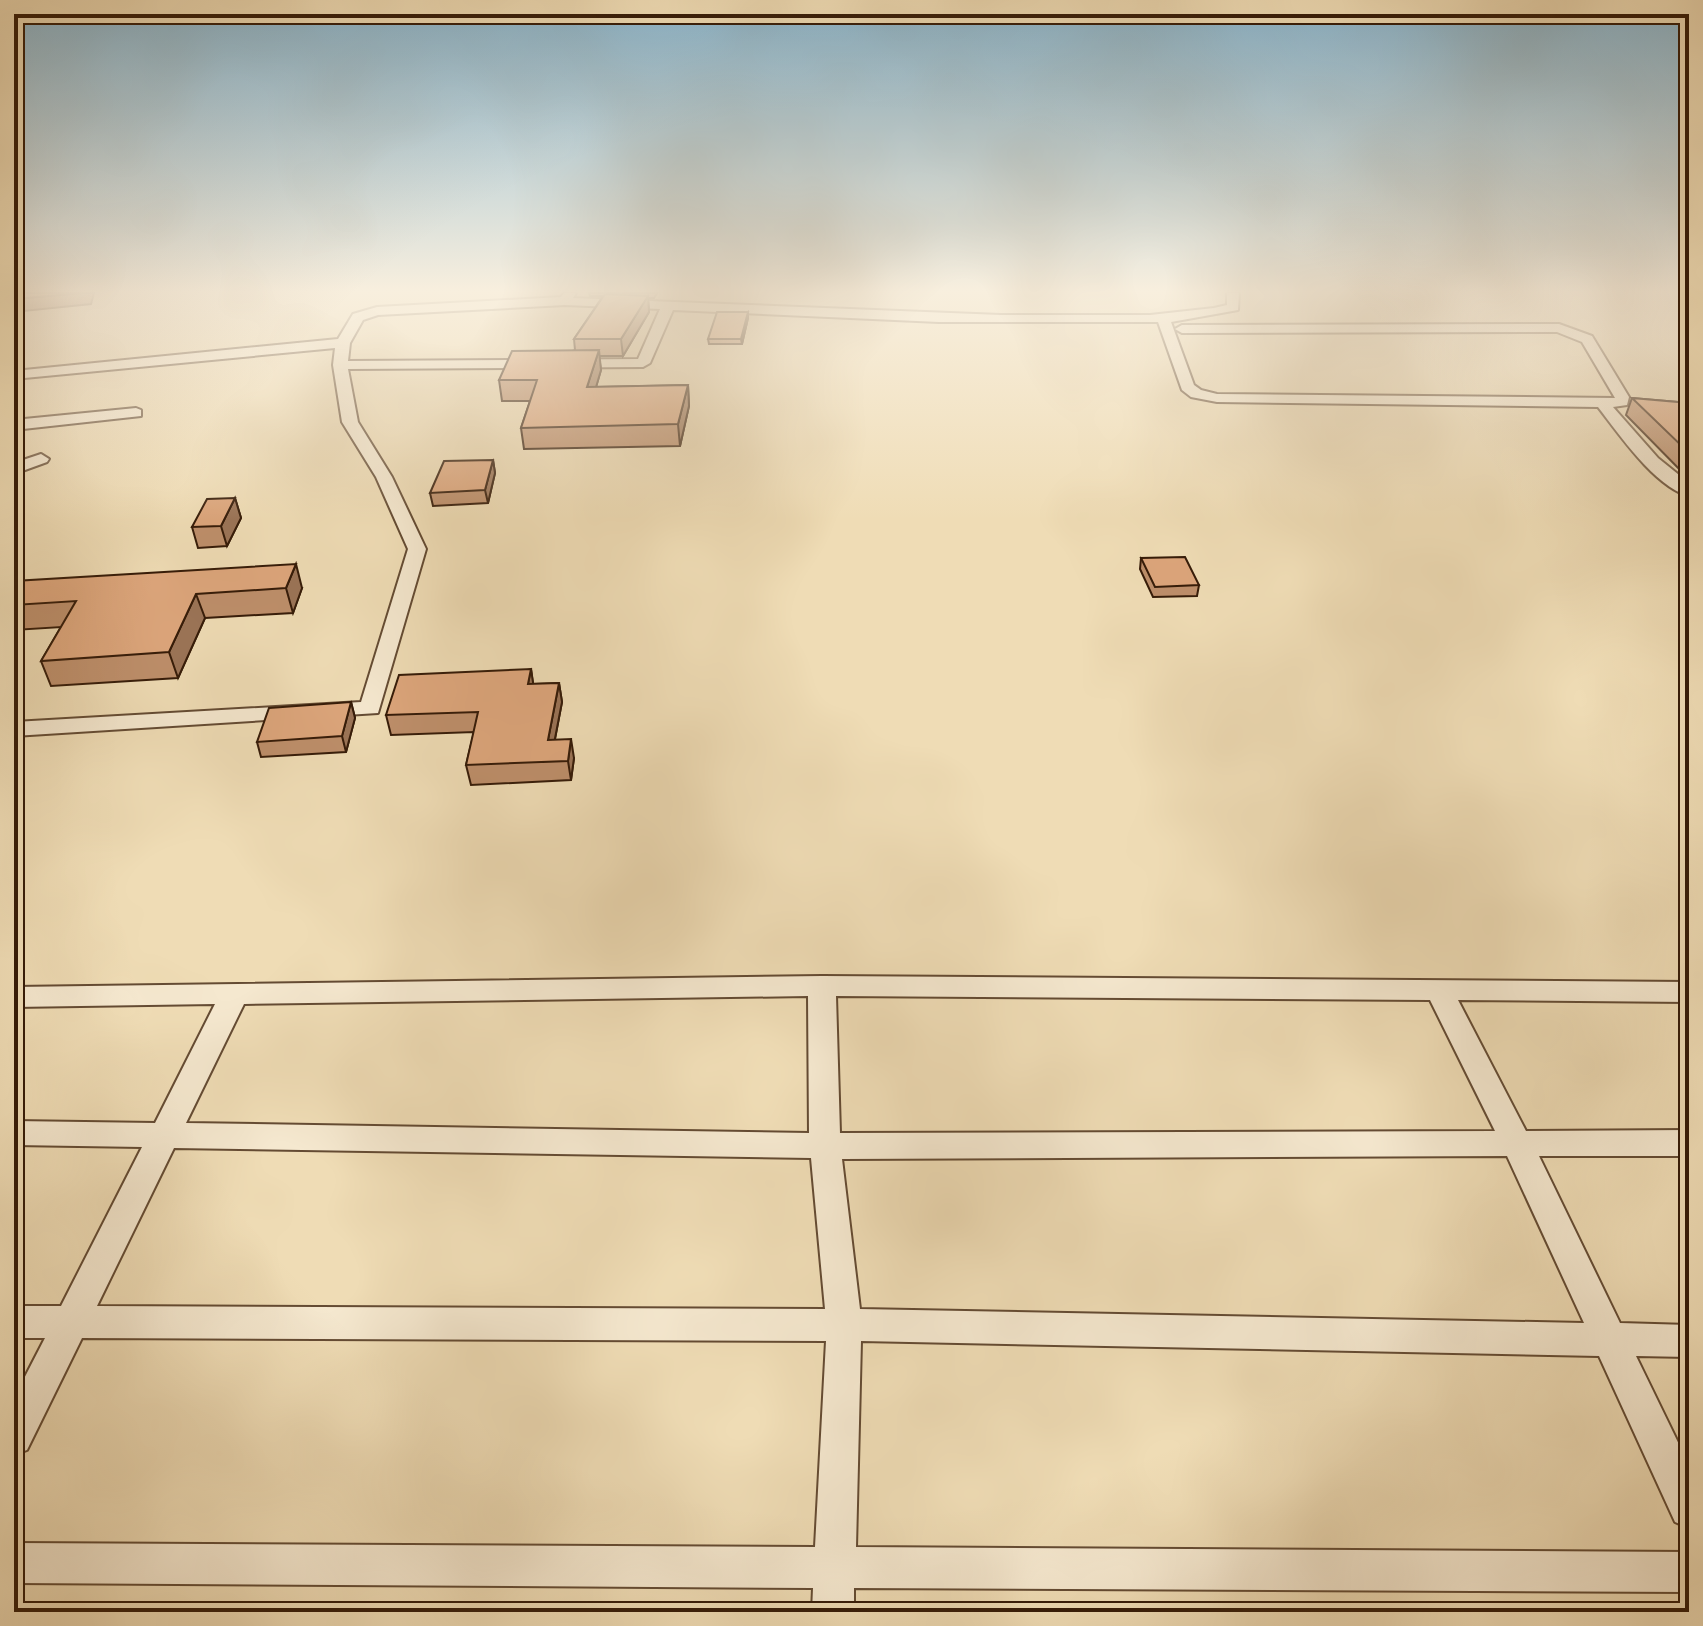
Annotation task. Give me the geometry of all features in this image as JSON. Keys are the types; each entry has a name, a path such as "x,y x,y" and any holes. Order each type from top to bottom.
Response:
{"street":[{"path":"14,375 77,369"},
{"path":"14,729 370,708 417,549 384,477 350,422 341,369"},
{"path":"1181,369 1187,387 1196,394 1206,396 1622,402 1605,369"},
{"path":"1602,403 1648,457 1672,481 1689,491"},
{"path":"14,425 136,413"},
{"path":"14,469 41,459"},
{"path":"822,986 825,1146 844,1325 833,1612"},
{"path":"14,997 822,986 1689,992"},
{"path":"1439,990 1518,1145 1689,1508"},
{"path":"14,1437 235,993"},
{"path":"14,1133 825,1146 1689,1143"},
{"path":"14,1322 844,1325 1610,1342 1689,1341"},
{"path":"14,1563 1689,1572"}],"building":[{"path":"504,369 593,369 587,387 688,385 678,424 521,428 537,380 499,380"},
{"path":"1632,398 1689,403 1689,453"},
{"path":"493,460 485,490 430,493 444,461"},
{"path":"235,498 221,526 192,527 207,499"},
{"path":"1185,557 1199,585 1155,587 1141,558"},
{"path":"296,564 286,588 196,594 169,652 41,661 76,601 14,605 14,581"},
{"path":"531,669 528,684 559,683 548,740 571,739 568,761 466,765 478,712 386,715 399,675"},
{"path":"351,702 342,736 257,742 269,708"}]}
